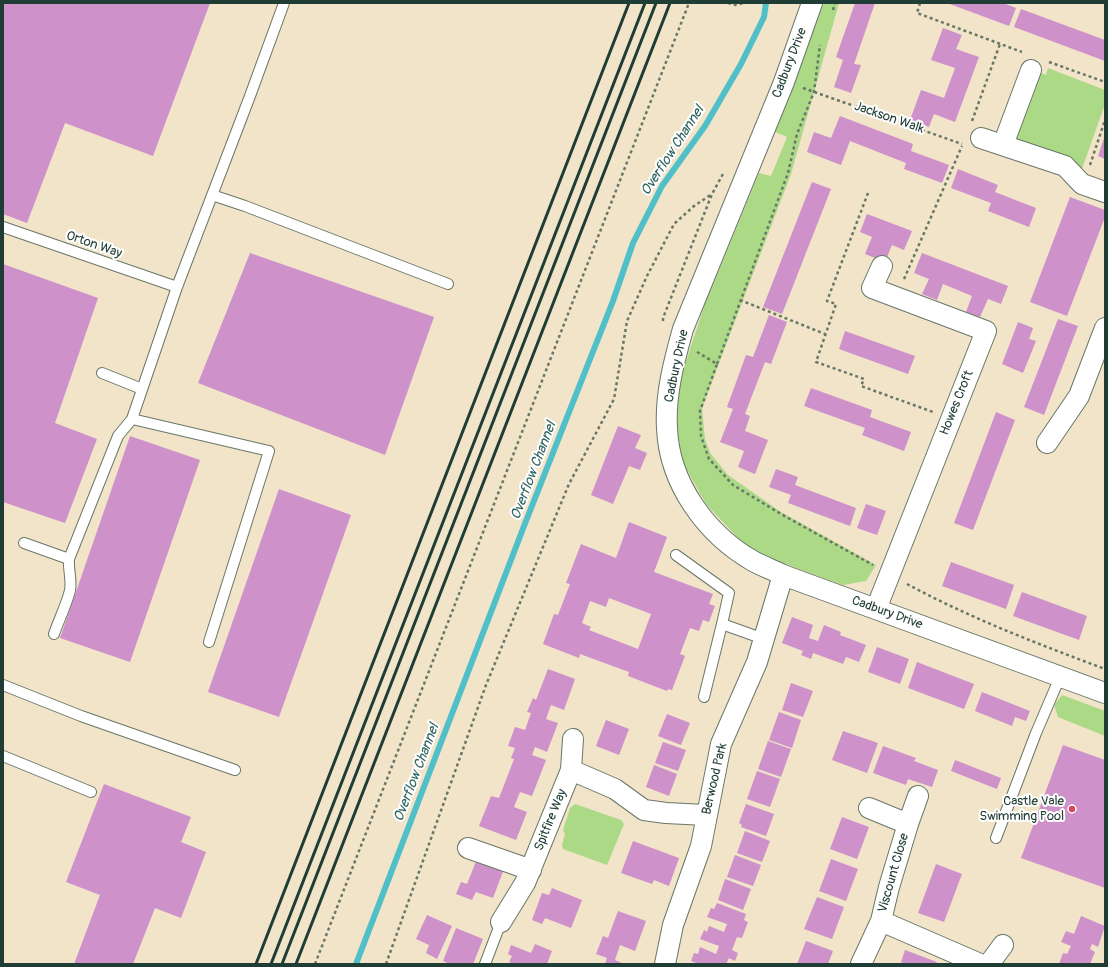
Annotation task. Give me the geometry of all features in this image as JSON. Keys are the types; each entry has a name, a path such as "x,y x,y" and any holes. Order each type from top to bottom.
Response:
{"street":[{"name":"Cadbury Drive","path":"812,3 784,82 686,322 679,343 668,393 667,428 673,463 682,485 694,507 710,526 729,544 753,560 783,575 1105,693"},
{"path":"1004,145 1033,61"},
{"path":"972,133 1065,166 1082,184 1105,192"},
{"name":"Howes Croft","path":"876,609 986,331 872,288 882,266"},
{"path":"1047,443 1079,396 1105,328"},
{"name":"Berwood Park","path":"665,964 673,925 701,846 721,744 758,662 783,575"},
{"name":"Spitfire Way","path":"501,922 525,883 531,870 571,770 573,739"},
{"path":"571,770 615,789 644,810 666,813 706,815"},
{"name":"Viscount Close","path":"861,964 881,921 889,887 918,796"},
{"name":"Viscount Close","path":"869,808 908,824"},
{"path":"468,848 531,870"},
{"name":"Viscount Close","path":"881,921 980,964"},
{"path":"989,964 1003,945"}],"lane":[{"path":"54,634 70,590 70,577 68,569 69,559 118,436 132,419 177,287 284,3"},
{"path":"212,195 245,206 448,284"},
{"name":"Orton Way","path":"3,227 177,287"},
{"path":"102,373 142,389"},
{"path":"132,419 269,452 209,642"},
{"path":"24,543 69,559"},
{"path":"676,555 729,593 704,697"},
{"path":"722,624 764,639"},
{"path":"996,838 1036,733 1060,677"},
{"path":"3,685 81,716 235,770"},
{"path":"3,756 91,792"},
{"path":"485,964 501,922"}],"path":[{"path":"315,964 689,3"},
{"path":"728,3 735,5 744,3"},
{"path":"830,16 835,3"},
{"path":"920,3 916,13 1000,44 1033,61 1105,82"},
{"name":"Cadbury Drive","path":"820,42 814,92 797,134 788,173 700,411 701,436 709,459 733,485 780,514 938,600 1046,647 1105,669"},
{"path":"896,297 963,144 972,133 1000,44"},
{"name":"Jackson Walk","path":"784,82 963,144"},
{"path":"1082,184 1088,173 1105,120"},
{"path":"963,144 972,133"},
{"path":"717,364 679,343 668,341 663,332 663,318 712,194 723,174"},
{"path":"868,193 827,301 836,304 816,362 864,379 861,386 951,419"},
{"path":"386,964 489,678 569,484 614,399 627,321 647,276 674,224 694,206 712,194"},
{"path":"740,300 825,334"}],"green space":[{"path":"824,3 839,3 791,174 702,408 705,439 710,453 728,475 781,512 876,565 866,581 843,585 761,555 737,542 737,537 706,504 682,461 677,433 672,423 677,419 678,385 704,307 701,298 704,294 711,290 759,173 771,176 787,137 773,131"},
{"path":"1048,68 1105,90 1105,104 1082,169 1022,144 1015,139 1039,72 1046,75"},
{"path":"1062,695 1105,711 1105,736 1058,717 1054,705"},
{"path":"575,804 621,820 624,824 607,865 563,849 562,845 565,834 563,830 570,808"}],"building":[{"path":"3,3 210,3 153,156 65,123 27,223 3,214"},
{"path":"855,3 875,3 854,64 861,65 851,93 834,87 843,60 836,57"},
{"path":"947,3 1003,3 1016,8 1009,26"},
{"path":"1021,9 1105,40 1105,61 1014,27"},
{"path":"943,28 962,35 956,49 979,57 955,122 934,114 929,127 910,120 921,90 944,98 955,68 931,60"},
{"path":"840,116 913,144 911,151 949,165 942,183 904,169 906,163 850,141 841,165 807,152 814,132 831,138"},
{"path":"1105,135 1105,159 1098,156"},
{"path":"958,169 998,185 995,192 1036,208 1029,227 988,211 991,203 951,188"},
{"path":"812,182 831,189 782,314 763,307"},
{"path":"1070,197 1105,210 1105,217 1067,316 1030,302"},
{"path":"867,214 912,231 904,250 892,245 885,262 865,254 872,237 860,232"},
{"path":"250,253 434,317 385,455 198,383"},
{"path":"922,253 1008,286 1001,304 988,299 980,317 966,312 972,296 943,284 937,300 922,294 929,279 914,273"},
{"path":"3,264 98,298 55,423 97,439 65,523 3,502"},
{"path":"769,315 787,322 771,364 765,362 745,414 750,416 745,431 768,440 755,474 738,467 744,451 720,442 733,409 727,407 746,355 753,357"},
{"path":"1058,319 1078,326 1044,415 1024,407"},
{"path":"1018,322 1033,328 1029,339 1036,341 1023,373 1002,364"},
{"path":"845,331 915,356 908,374 839,349"},
{"path":"811,388 872,410 870,417 911,432 904,451 862,435 865,428 804,406"},
{"path":"996,412 1015,420 973,530 954,523"},
{"path":"618,426 641,435 635,448 647,453 640,470 629,466 613,504 591,495"},
{"path":"130,436 200,460 130,662 60,638"},
{"path":"776,469 798,477 795,485 856,508 850,526 788,503 791,495 769,487"},
{"path":"279,489 351,515 279,717 208,692"},
{"path":"866,504 886,511 877,535 857,528"},
{"path":"629,522 667,537 654,572 713,594 709,604 715,606 709,622 703,620 699,631 690,628 680,654 685,656 672,690 668,689 667,691 628,676 629,672 580,654 579,658 543,644 554,614 558,615 570,584 566,583 581,544 616,558","holes":["609,598 651,614 638,649 589,630 591,627 582,623 590,601 606,607"]},
{"path":"951,562 1014,585 1006,609 942,586"},
{"path":"1022,592 1087,616 1079,640 1013,616"},
{"path":"792,617 813,625 809,638 818,641 824,625 841,632 840,635 866,645 859,662 846,657 843,664 813,653 811,659 801,655 803,651 782,643"},
{"path":"877,647 909,659 900,684 868,672"},
{"path":"917,662 974,684 964,709 908,688"},
{"path":"548,669 575,679 564,710 551,705 546,719 558,723 547,752 535,747 532,755 546,760 532,796 520,792 514,807 527,812 516,840 479,826 491,796 499,798 514,759 511,758 515,748 508,746 515,727 525,730 531,713 527,712 533,698 536,700"},
{"path":"791,683 813,691 803,717 782,710"},
{"path":"982,692 1030,711 1026,721 1015,717 1012,726 975,711"},
{"path":"779,712 801,720 792,748 769,740"},
{"path":"667,714 690,723 681,745 658,736"},
{"path":"606,720 629,729 619,755 596,746"},
{"path":"843,731 878,743 867,773 832,760"},
{"path":"768,741 791,749 781,777 758,769"},
{"path":"663,742 686,750 678,771 655,763"},
{"name":"Castle Vale Swimming Pool","path":"1063,745 1105,760 1105,888 1021,858"},
{"path":"883,746 916,758 914,761 938,770 932,787 908,779 906,785 873,773"},
{"path":"955,760 1001,778 997,789 951,771"},
{"path":"654,765 677,774 669,796 646,787"},
{"path":"757,771 780,779 770,807 747,799"},
{"path":"104,784 191,817 181,842 206,852 181,918 155,908 133,964 74,964 100,895 66,882"},
{"path":"746,804 774,814 766,836 741,827 742,825 739,823"},
{"path":"842,817 869,827 857,859 830,849"},
{"path":"745,831 770,841 762,862 737,853"},
{"path":"633,841 679,858 669,886 654,880 652,884 621,873"},
{"path":"735,855 761,865 753,886 727,877"},
{"path":"477,859 504,869 493,898 476,892 472,900 456,894 461,882 467,884"},
{"path":"831,859 858,869 846,901 819,891"},
{"path":"936,864 962,874 944,922 918,913"},
{"path":"725,879 751,889 743,910 718,900"},
{"path":"552,888 582,900 571,928 545,918 542,924 532,920 542,893 549,895"},
{"path":"817,897 844,907 832,939 804,929"},
{"path":"717,903 746,914 744,920 748,922 742,938 737,937 732,950 738,953 735,961 729,958 726,964 699,964 691,961 694,953 698,954 700,947 716,954 719,946 700,939 704,930 707,932 709,926 724,932 727,924 707,917 711,908 714,909"},
{"path":"618,911 646,921 635,951 620,945 615,960 624,964 605,964 607,958 596,954 603,936 608,938"},
{"path":"427,915 452,926 437,959 426,953 429,945 416,939"},
{"path":"1081,916 1105,926 1098,947 1092,944 1090,949 1095,952 1090,964 1059,964 1063,953 1067,954 1071,946 1061,942 1066,931 1074,934"},
{"path":"456,928 483,939 473,964 450,964 443,961"},
{"path":"806,941 833,951 828,964 797,964"},
{"path":"535,944 552,951 547,964 514,964 509,962 512,956 508,954 511,945 531,953"},
{"path":"905,950 937,962 936,964 906,964 901,962"}],"waterway":[{"name":"Overflow Channel","path":"356,964 524,526 613,301 633,243 662,186 705,126 741,64 764,17 766,3"}],"railway":[{"path":"256,964 629,3"},
{"path":"271,964 645,3"},
{"path":"282,964 656,3"},
{"path":"296,964 670,3"}],"place":[{"name":"Castle Vale Swimming Pool","path":"1072,809"}]}
